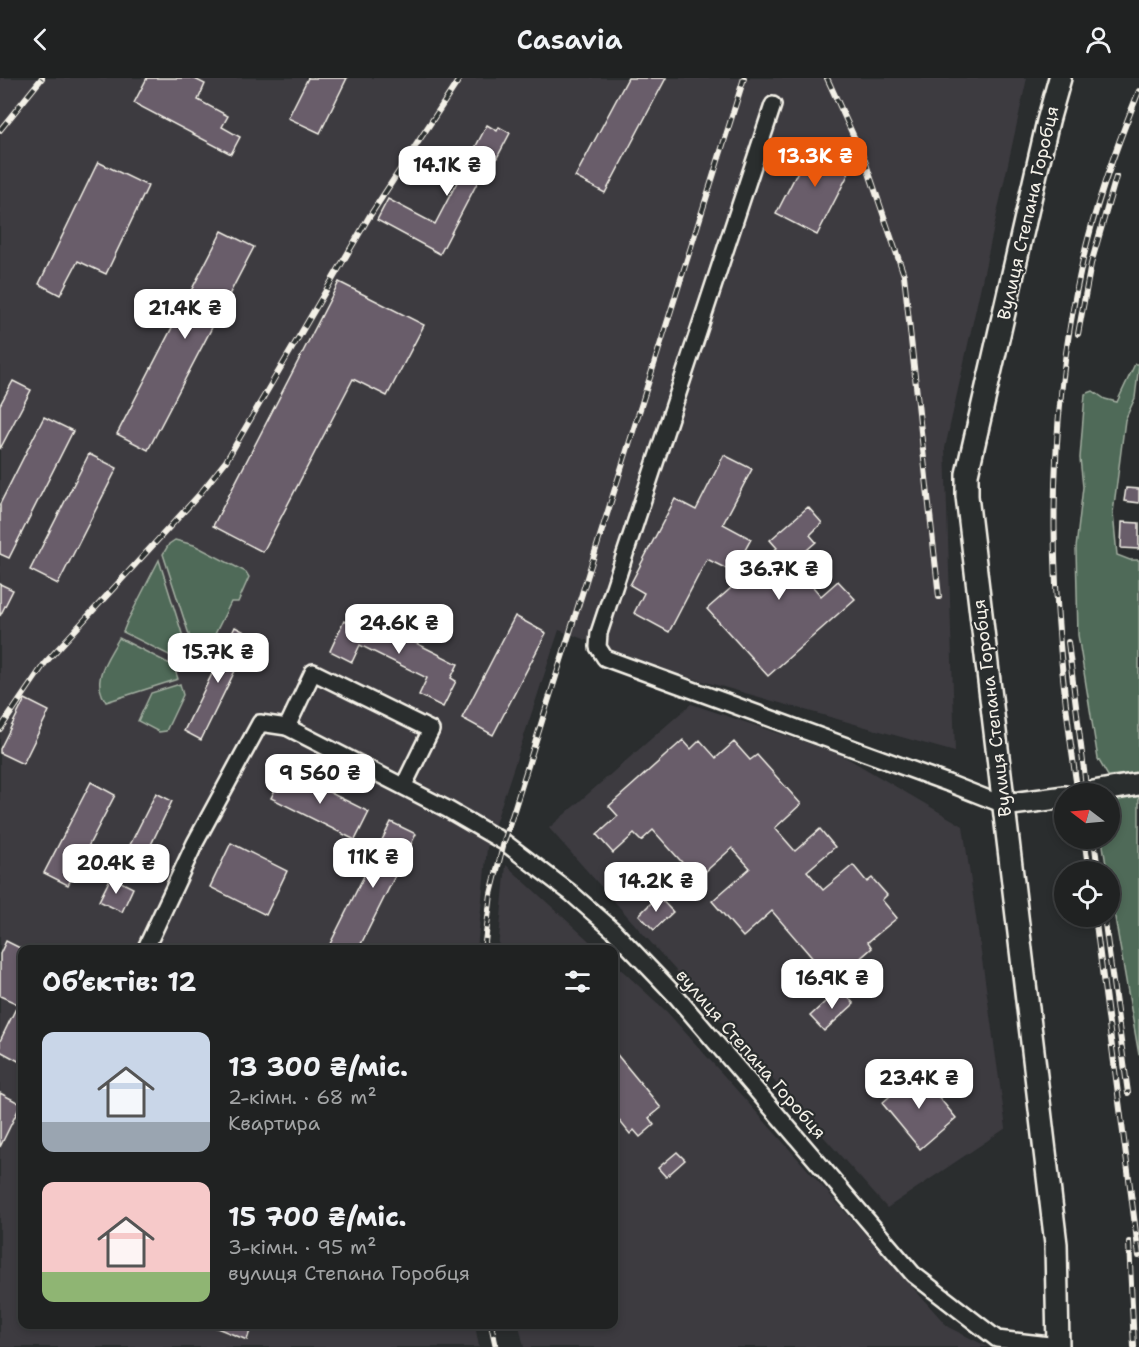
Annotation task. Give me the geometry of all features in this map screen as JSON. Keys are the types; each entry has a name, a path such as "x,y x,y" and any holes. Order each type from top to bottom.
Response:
{"street":[{"name":"Вулиця Степана Горобця","path":"1058,1347 1056,1244 967,496 967,474 1060,78"},
{"path":"773,105 598,633 598,647 605,658 948,783 1004,806 1054,799"},
{"path":"147,945 195,843 260,723 286,727 313,672 431,730 404,785"},
{"name":"вулиця Степана Горобця","path":"286,727 404,785 504,843 571,893 613,930 676,996 912,1274 997,1339 1058,1347"},
{"path":"1120,787 1139,784"}],"shaded area":[{"path":"0,78 1027,78 945,448 955,752 677,674 559,630 487,848 477,945 18,945 18,1329 476,1329 479,1347 0,1347"},
{"path":"691,704 840,754 963,826 1006,1128 887,1208 549,828"},
{"path":"506,865 594,945 498,945"},
{"path":"618,967 667,1012 948,1327 988,1347 524,1347 520,1329 618,1329"}],"green space":[{"path":"1135,364 1139,364 1135,398 1125,420 1113,513 1117,555 1130,560 1139,560 1139,773 1108,776 1098,759 1078,635 1076,548 1083,487 1080,458 1085,394 1093,391 1105,399 1117,402"},
{"path":"175,540 194,545 246,572 249,577 238,602 231,602 207,650 195,653 163,554 169,544"},
{"path":"159,560 189,656 177,659 123,632"},
{"path":"119,638 174,666 178,679 106,702 102,694 100,677"},
{"path":"180,684 183,695 166,731 159,732 138,721 151,693"},
{"path":"1139,792 1139,1055 1117,927 1120,927 1120,861 1105,861 1104,849 1120,849 1120,795"}],"building":[{"path":"147,78 193,78 205,84 198,100 228,116 222,127 240,137 231,154 134,103"},
{"path":"308,78 347,78 320,133 288,118"},
{"path":"628,78 666,78 605,193 575,177"},
{"path":"487,125 497,131 499,127 510,133 491,169 486,166 440,254 377,220 388,199 435,224"},
{"path":"813,142 854,163 817,235 776,214"},
{"path":"98,162 148,186 106,274 78,261 60,295 39,284"},
{"path":"222,231 254,247 148,450 117,434"},
{"path":"339,282 424,325 387,396 353,379 263,552 213,526"},
{"path":"13,381 31,390 0,449 0,405"},
{"path":"44,417 73,431 9,558 0,554 0,504"},
{"path":"89,454 117,468 58,584 30,570"},
{"path":"724,455 752,469 723,524 751,539 733,572 707,559 669,632 634,613 644,593 630,585 675,499 696,510"},
{"path":"1126,488 1139,489 1139,503 1124,501"},
{"path":"808,507 822,523 810,535 816,542 792,563 821,596 838,581 855,599 768,676 707,609 777,548 770,540"},
{"path":"1122,522 1139,523 1139,549 1121,548"},
{"path":"0,584 13,590 0,616"},
{"path":"358,614 458,664 451,678 456,681 443,707 419,695 427,678 360,645 352,662 330,651 344,621 353,625"},
{"path":"515,616 546,633 493,735 462,718"},
{"path":"235,627 252,636 201,740 184,731"},
{"path":"25,699 49,711 23,764 0,753 0,749"},
{"path":"683,740 691,749 700,740 716,758 734,742 750,760 757,755 801,804 775,828 795,851 820,829 835,847 807,871 823,890 853,865 867,882 872,878 887,895 882,900 897,918 868,942 872,948 833,982 772,911 743,937 712,901 750,868 732,848 697,879 653,830 641,841 634,834 613,853 597,835 618,816 609,806"},
{"path":"285,770 369,812 355,840 271,798"},
{"path":"91,782 115,795 68,885 44,873"},
{"path":"156,793 172,801 146,855 129,847"},
{"path":"391,822 416,834 360,945 330,945"},
{"path":"231,843 287,871 266,915 210,887"},
{"path":"111,877 133,888 122,912 99,901"},
{"path":"658,896 673,912 654,930 639,915"},
{"path":"6,941 18,947 18,1004 0,996 0,954"},
{"path":"840,988 854,1004 824,1031 810,1016"},
{"path":"18,1004 18,1061 0,1051 0,1041"},
{"path":"618,1056 661,1108 649,1118 654,1125 640,1137 634,1130 630,1134 618,1119"},
{"path":"918,1072 956,1118 920,1149 882,1103"},
{"path":"0,1093 18,1102 18,1110 0,1147"},
{"path":"677,1152 685,1160 666,1177 658,1168"},
{"path":"220,1329 250,1329 247,1340"}],"railway":[{"path":"0,130 42,78"},
{"path":"0,729 45,663 198,496 226,461 369,217 460,78"},
{"path":"485,945 491,894 504,842 744,78"},
{"path":"827,78 865,161 904,275 939,597"},
{"path":"1076,783 1068,726 1056,594 1054,528 1061,397 1069,331 1087,242 1107,176 1139,91"},
{"path":"1078,334 1091,264 1116,177"},
{"path":"1068,642 1086,783"},
{"path":"1086,849 1087,861"},
{"path":"1095,849 1097,861"},
{"path":"1096,927 1139,1256"},
{"path":"1105,927 1128,1093"},
{"path":"1129,1242 1134,1347"},
{"path":"492,1329 496,1347"}]}
